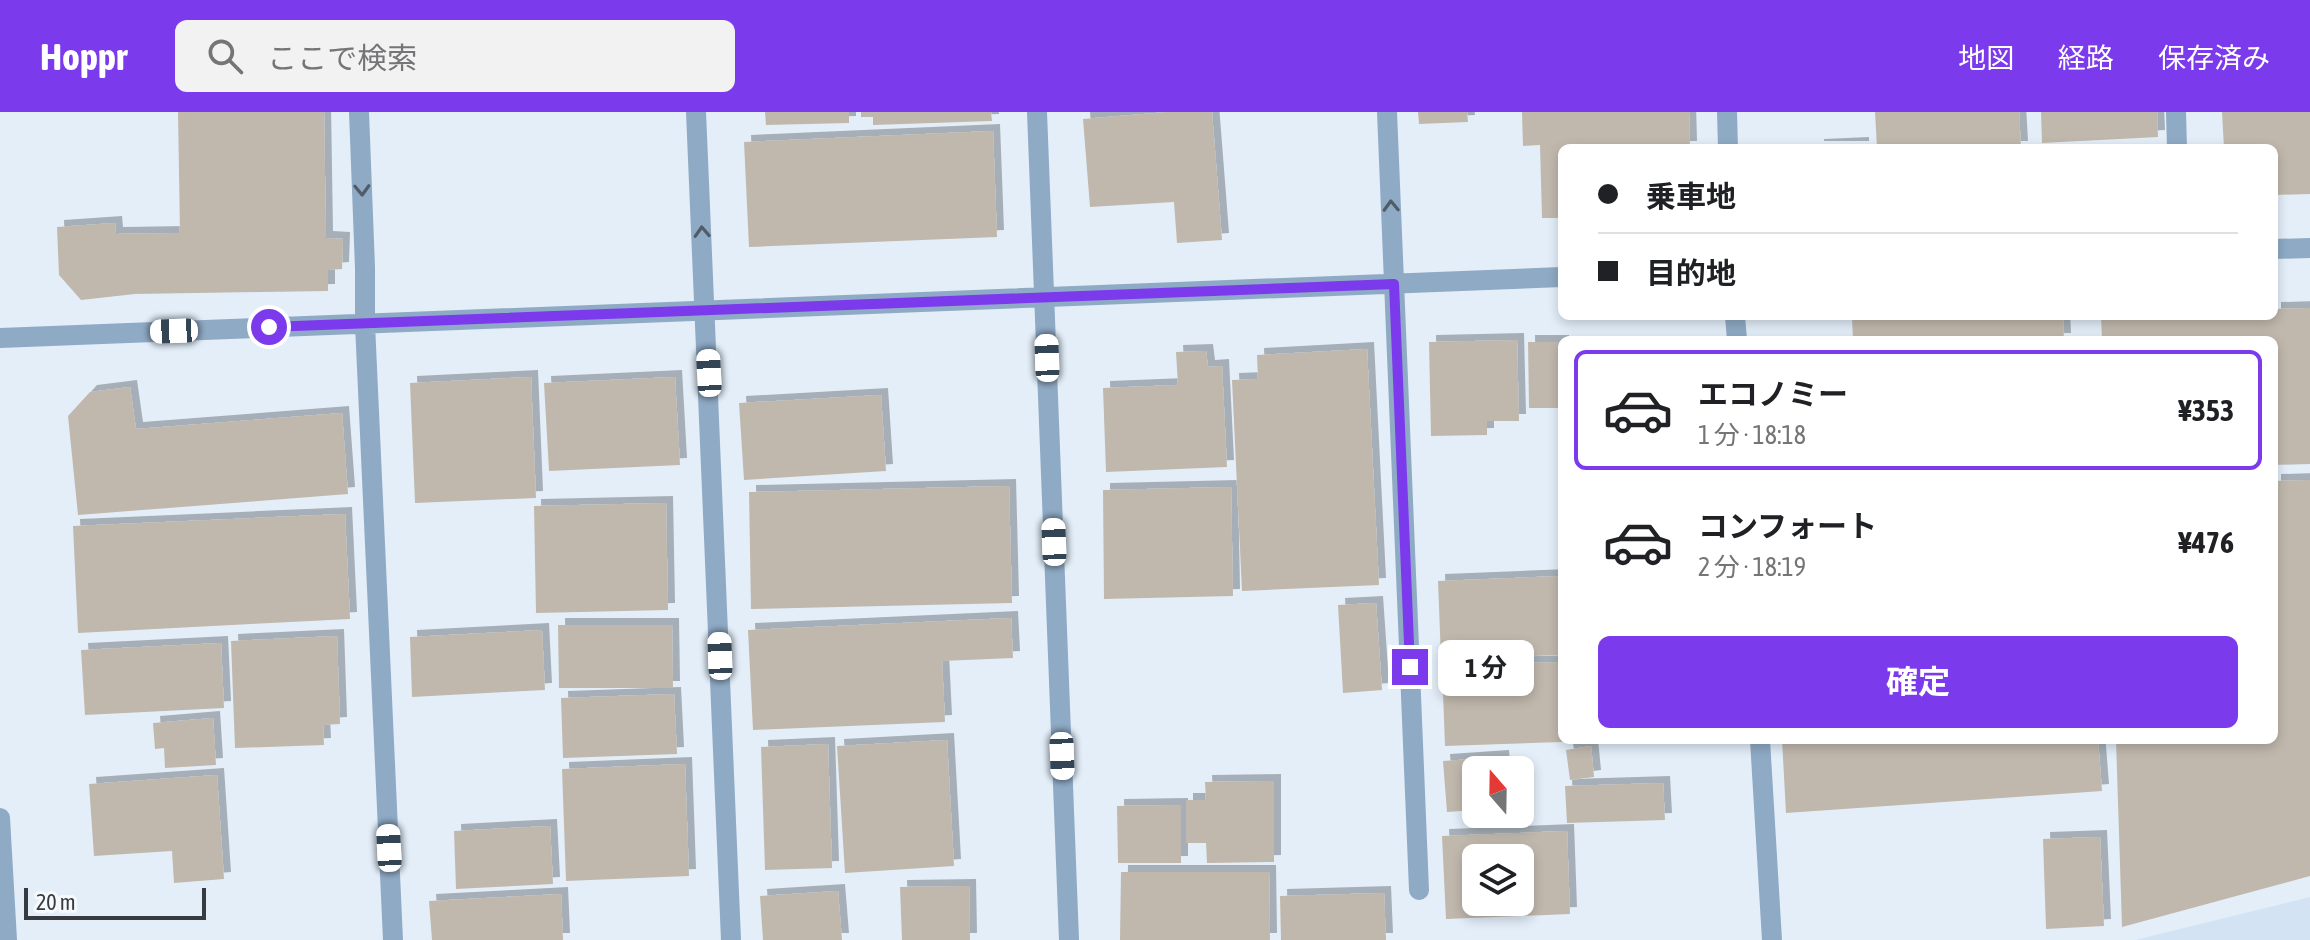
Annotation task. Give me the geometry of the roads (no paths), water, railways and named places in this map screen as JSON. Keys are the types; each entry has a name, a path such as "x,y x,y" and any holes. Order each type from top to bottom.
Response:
{"street":[{"path":"359,112 365,324 393,940"},
{"path":"696,112 731,940"},
{"path":"1037,112 1069,940"},
{"path":"1387,112 1419,890"},
{"path":"1727,112 1728,144"},
{"path":"2176,112 2177,144"},
{"path":"2278,249 2310,248"},
{"path":"0,338 1558,277"},
{"path":"1760,744 1772,940"},
{"path":"0,818 7,940"}]}
